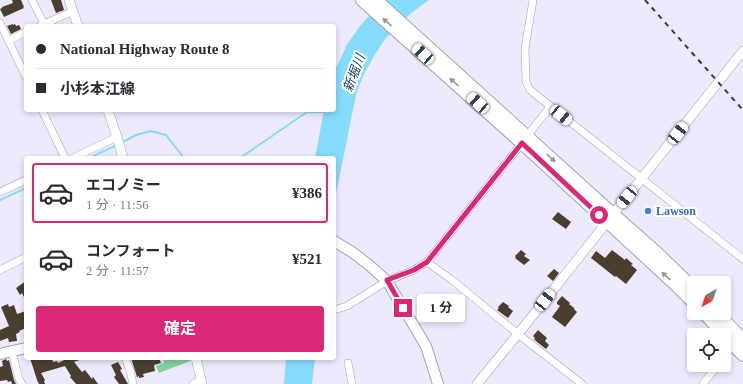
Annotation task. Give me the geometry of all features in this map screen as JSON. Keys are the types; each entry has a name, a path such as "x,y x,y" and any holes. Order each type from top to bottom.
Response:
{"highway":[{"path":"362,0 415,41 524,139 610,218 687,296"},
{"path":"376,0 415,41"},
{"path":"610,218 658,253 687,282"},
{"path":"710,320 743,355"},
{"path":"724,320 743,340"}],"main road":[{"path":"336,242 369,264 387,280 426,346 438,384"},
{"path":"0,354 24,349"}],"street":[{"path":"32,0 42,24"},
{"path":"69,0 77,24"},
{"path":"533,0 525,48 526,82 530,90 743,259"},
{"path":"44,24 73,10"},
{"path":"0,23 24,73"},
{"path":"8,40 24,33"},
{"path":"477,384 610,218 738,63 743,51"},
{"path":"336,309 347,306 387,280 414,270 427,262 550,106"},
{"path":"43,112 64,156"},
{"path":"109,112 122,156"},
{"path":"77,156 117,137"},
{"path":"0,192 24,181"},
{"path":"0,270 24,258"},
{"path":"427,262 452,280 582,384"},
{"path":"12,352 19,379 22,384"},
{"path":"126,360 133,384"},
{"path":"196,360 199,383"},
{"path":"348,363 352,384"},
{"path":"703,384 712,372"}],"green space":[{"path":"163,360 190,360 159,373 156,366 164,363"}],"water":[{"name":"新堀川","path":"384,0 429,0 410,14 385,39 363,76 356,95 336,194 336,156 315,156 324,112 336,112 336,68 348,43 360,26"},
{"path":"286,360 315,360 312,384 284,384"}],"building":[{"path":"12,0 21,0 24,8 4,17 0,9 13,3"},
{"path":"51,0 61,0 64,10 56,13"},
{"path":"13,24 16,26 19,25 21,29 11,34 7,26"},
{"path":"558,212 571,222 566,229 552,219"},
{"path":"521,250 526,254 524,256 530,260 524,265 515,258"},
{"path":"612,250 625,260 626,258 637,270 626,284 591,258 596,251 605,258"},
{"path":"554,269 559,273 553,281 547,276"},
{"path":"24,282 24,297 22,293 20,295 16,288"},
{"path":"562,296 577,312 565,327 552,317 560,306 557,302"},
{"path":"503,302 513,311 508,318 497,310"},
{"path":"8,304 9,307 14,305 17,314 24,312 24,329 16,334 17,341 9,342 8,338 0,341 0,330 9,326 1,307"},
{"path":"538,330 547,338 545,341 549,345 546,349 534,339 535,338 533,336"},
{"path":"6,359 7,361 9,360 16,384 12,384 11,381 8,382 7,380 0,381 0,367 3,366 2,361"},
{"path":"31,360 52,360 53,362 57,361 58,363 64,360 80,360 74,362 82,372 85,370 98,384 76,384 70,377 71,376 65,366 41,373 45,380 45,384 39,384"},
{"path":"132,360 160,360 161,363 154,365 155,371 143,374 144,377 137,377"},
{"path":"118,362 122,369 120,370 128,384 119,384 114,377 116,375 111,365"}],"waterway":[{"path":"243,156 307,112"},
{"path":"307,112 326,112"},
{"path":"121,143 136,135 151,131 166,135 182,156"},
{"path":"93,156 117,145"},
{"path":"0,200 24,189"}],"railway":[{"path":"645,0 743,110"}],"place":[{"name":"Lawson","path":"648,211"}],"route":[{"path":"403,308 387,280 414,270 427,262 522,143 599,215"}]}
